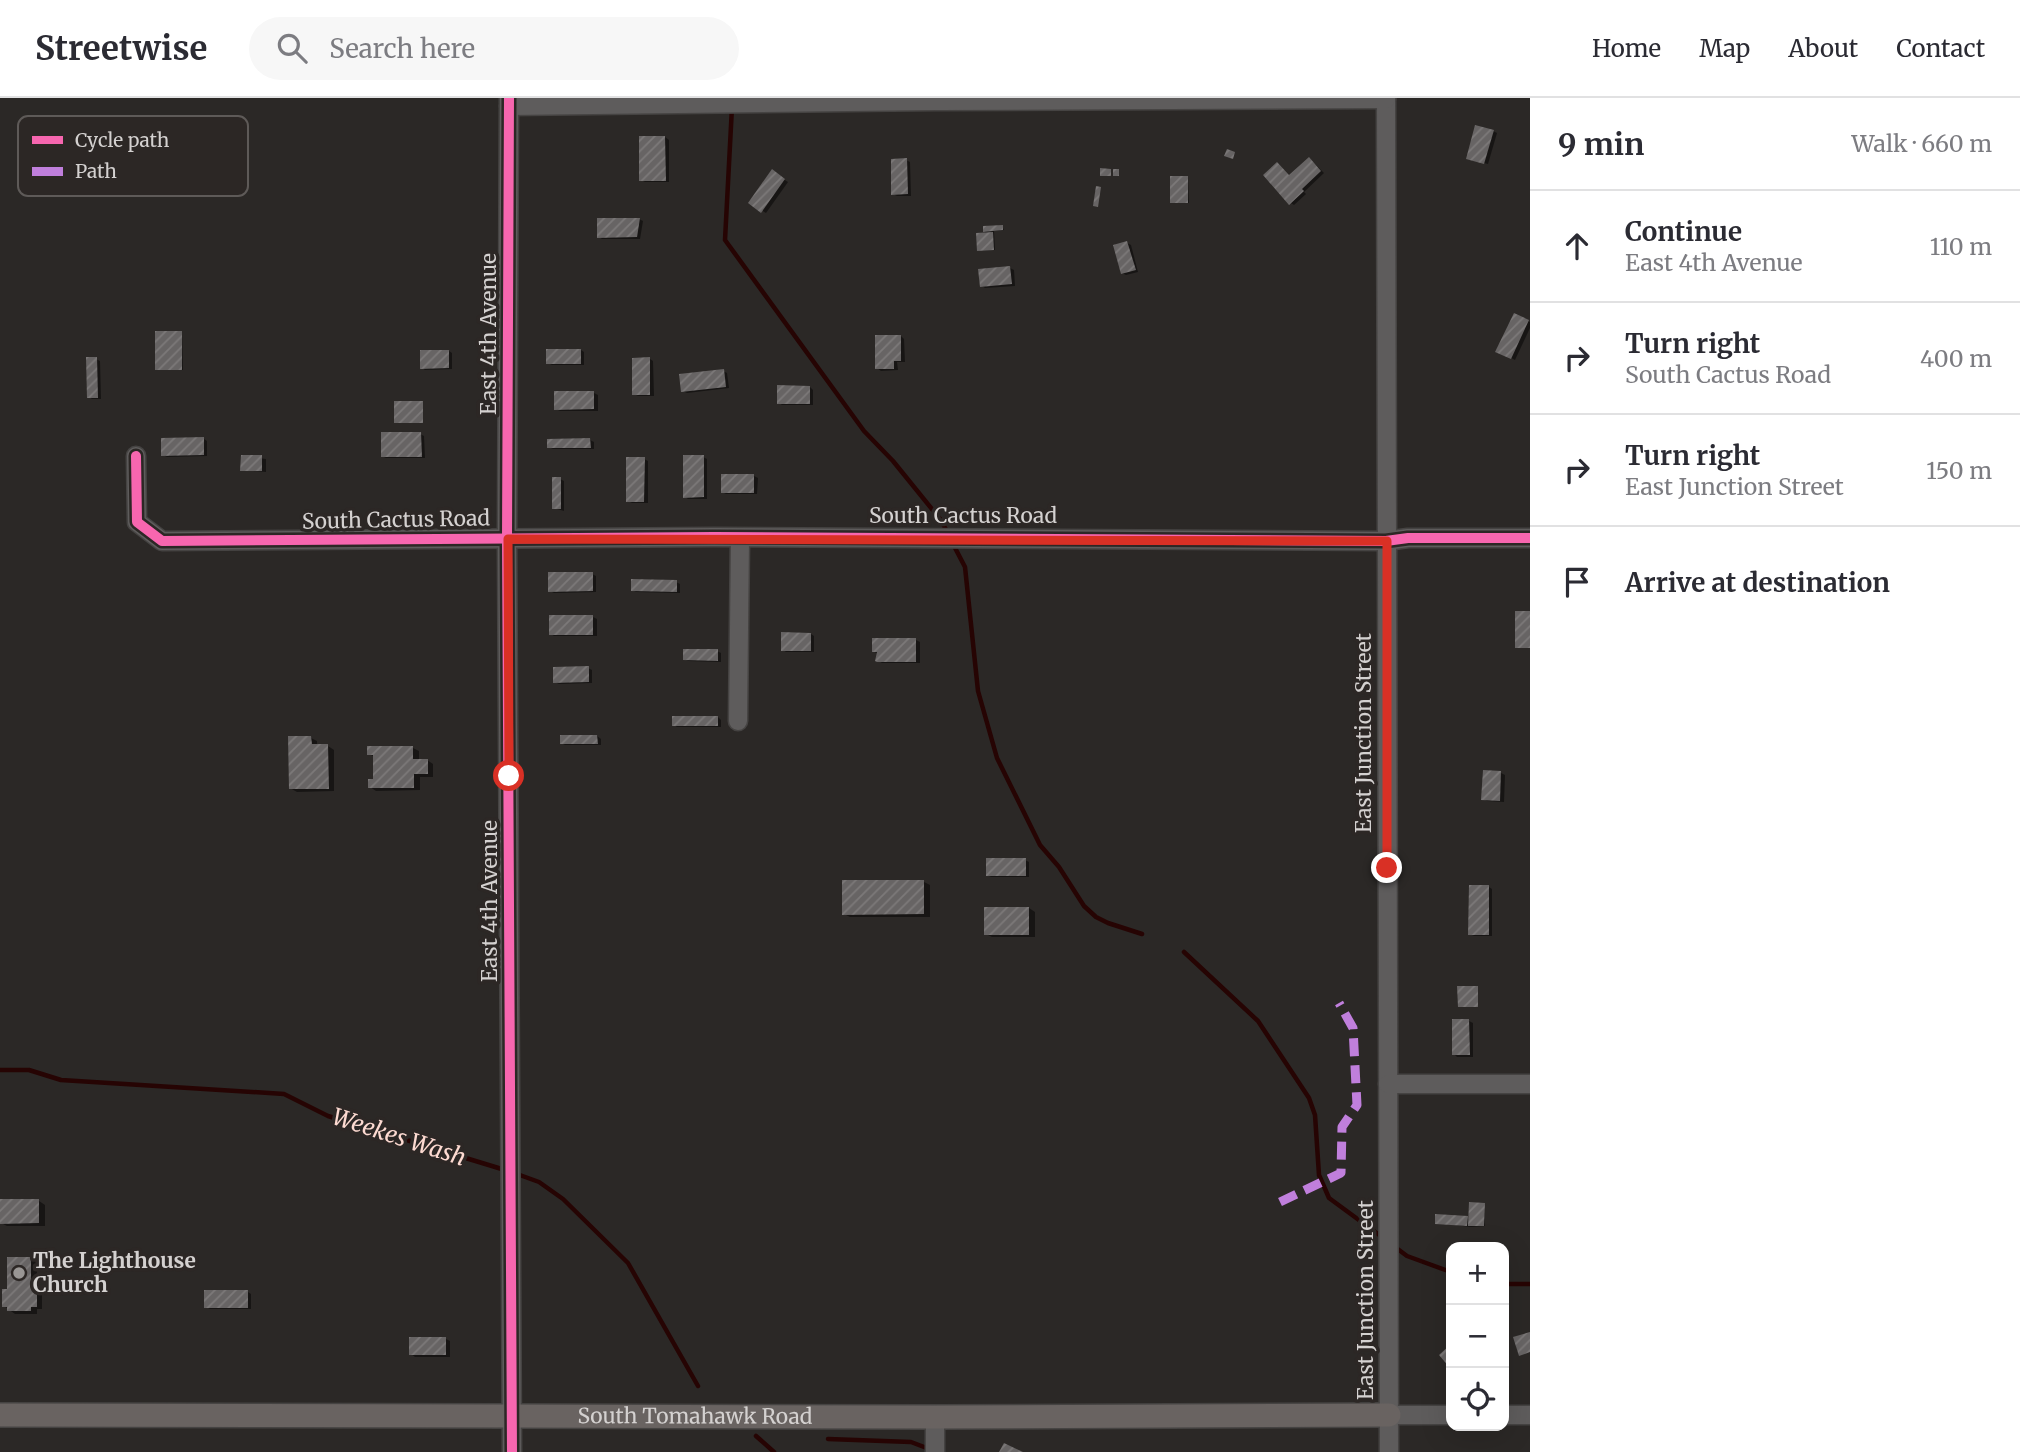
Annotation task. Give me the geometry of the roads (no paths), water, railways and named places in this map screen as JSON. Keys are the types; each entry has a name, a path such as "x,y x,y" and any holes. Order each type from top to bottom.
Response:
{"main road":[{"name":"South Tomahawk Road","path":"0,1415 1389,1415"}],"street":[{"path":"509,102 1386,99"},
{"name":"East Junction Street","path":"1386,99 1389,1452"},
{"name":"East 4th Avenue","path":"509,102 512,1452"},
{"name":"South Cactus Road","path":"136,456 137,522 162,541 740,538 1387,541 1408,538 1530,538"},
{"path":"738,721 740,538"},
{"path":"1388,1084 1530,1084"},
{"path":"1389,1415 1446,1415"},
{"path":"1509,1415 1530,1415"},
{"path":"935,1417 935,1452"}],"waterway":[{"path":"732,107 725,240 864,431 893,461 940,519 948,533"},
{"path":"953,544 965,567 978,691 997,758 1040,845 1059,867 1084,906 1108,923 1142,934"},
{"path":"1184,952 1258,1021 1309,1098 1315,1115 1319,1175 1329,1198 1382,1237"},
{"name":"Weekes Wash","path":"0,1070 29,1070 61,1080 284,1094 328,1116 505,1170"},
{"name":"Weekes Wash","path":"517,1174 539,1182 563,1199 628,1263 698,1386"},
{"path":"1395,1247 1407,1256 1446,1270"},
{"path":"1509,1284 1530,1284"},
{"path":"756,1436 774,1452"},
{"name":"Weekes Wash","path":"828,1439 911,1442 932,1450"}],"place":[{"name":"The Lighthouse Church","path":"19,1273"}]}
